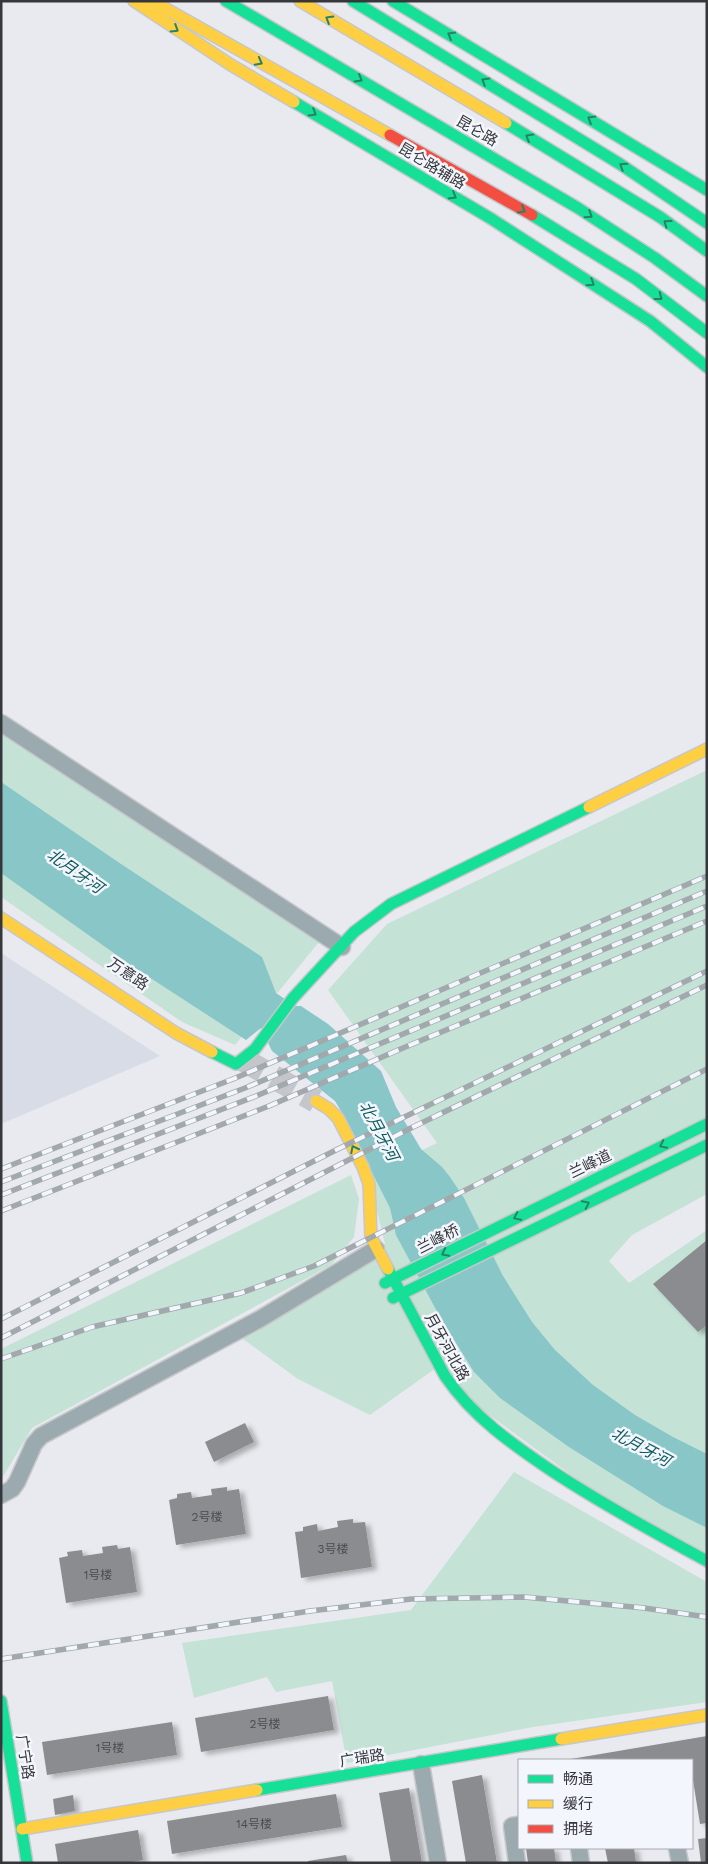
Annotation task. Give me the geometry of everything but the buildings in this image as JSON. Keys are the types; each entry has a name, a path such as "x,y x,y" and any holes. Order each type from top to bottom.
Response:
{"main road":[{"name":"昆仑路辅路","path":"134,1 231,64 490,218 650,320 707,367"},
{"path":"152,1 500,196 572,239 636,279 707,334"},
{"name":"昆仑路","path":"226,1 578,208 655,258 707,296"},
{"name":"昆仑路","path":"300,1 600,179 660,217 707,251"},
{"path":"353,1 620,164 707,223"},
{"path":"393,1 707,190"},
{"path":"239,1062 255,1049 293,998 354,932 391,904 707,749"},
{"name":"万意路","path":"1,907 179,1027 239,1062"},
{"name":"万意路","path":"1,918 176,1033 239,1062"},
{"name":"月牙河北路","path":"339,1134 330,1118 312,1102 329,1109 338,1118 367,1176 373,1251"},
{"name":"兰峰道","path":"487,1231 707,1124"},
{"path":"401,1294 707,1145"},
{"name":"月牙河北路","path":"358,1169 364,1184 363,1241 373,1251 393,1279 445,1376 459,1397 507,1441 570,1484 707,1561"},
{"name":"兰峰桥","path":"393,1279 487,1231"},
{"name":"月牙河北路","path":"401,1294 449,1394 455,1403 474,1420 524,1460 559,1484 660,1543 707,1567"},
{"name":"广宁路","path":"1,1701 26,1828 37,1863"},
{"name":"广瑞路","path":"422,1766 707,1715"},
{"name":"广瑞路","path":"26,1828 707,1722"},
{"name":"广宁路","path":"26,1828 27,1863"}],"street":[{"path":"1,723 342,947"},
{"path":"1,1494 12,1489 17,1482 34,1444 41,1436 260,1319 373,1251"},
{"path":"422,1766 438,1863"},
{"path":"517,1863 512,1826 518,1825"},
{"path":"579,1849 581,1863"},
{"path":"677,1849 680,1863"}],"shaded area":[{"path":"1,953 160,1056 1,1124"}],"green space":[{"path":"1,732 319,942 235,1045 182,1022 1,897"},
{"path":"707,770 707,1194 632,1235 609,1261 629,1283 707,1230 707,1554 611,1504 462,1395 443,1363 370,1415 298,1379 239,1336 385,1244 371,1175 437,1143 328,990 387,924"},
{"path":"351,1175 359,1199 354,1237 331,1265 32,1428 1,1480 1,1349"},
{"path":"514,1472 707,1582 707,1702 533,1727 347,1763 332,1681 276,1692 267,1677 194,1698 182,1643 411,1610"}],"water":[{"name":"北月牙河","path":"1,782 262,957 276,993 295,1006 301,1006 328,1024 381,1071 396,1107 421,1149 442,1167 464,1198 503,1276 532,1322 555,1350 593,1385 635,1415 707,1454 707,1528 663,1506 569,1447 500,1398 474,1372 440,1317 396,1235 390,1208 335,1101 272,1051 261,1028 246,1040 135,968 1,873"}],"tunnel":[{"path":"242,1059 316,1101"}],"railway":[{"path":"1,1169 233,1079 707,876"},
{"path":"1,1182 245,1088 707,891"},
{"path":"1,1195 256,1096 707,906"},
{"path":"1,1211 269,1106 707,921"},
{"path":"1,1319 338,1149 707,971"},
{"path":"1,1338 411,1128 707,985"},
{"path":"1,1359 92,1327 241,1293 314,1266 707,1069"},
{"path":"1,1659 310,1611 411,1599 524,1597 644,1608 707,1617"}],"traffic: fast":[{"path":"226,1 578,208 655,258 707,296"},
{"path":"353,1 620,164 707,223"},
{"path":"393,1 707,190"},
{"path":"294,102 490,218 650,321 707,367"},
{"path":"506,123 660,217 707,251"},
{"path":"532,215 636,279 707,333"},
{"path":"212,1052 236,1064 255,1049 293,998 354,932 391,904 589,807"},
{"path":"385,1283 707,1124"},
{"path":"393,1298 707,1145"},
{"path":"388,1269 445,1376 468,1404 494,1429 522,1451 571,1483 629,1518 707,1561"},
{"path":"1,1701 27,1863"},
{"path":"257,1790 561,1739"}],"traffic: slow":[{"path":"134,1 231,65 294,102"},
{"path":"152,1 390,135"},
{"path":"300,1 506,123"},
{"path":"589,807 707,749"},
{"path":"1,918 176,1033 212,1052"},
{"path":"316,1101 329,1109 338,1118 363,1167 369,1184 371,1237 388,1269"},
{"path":"561,1739 707,1715"},
{"path":"22,1829 257,1790"}],"traffic: jam":[{"path":"390,135 532,215"}]}
